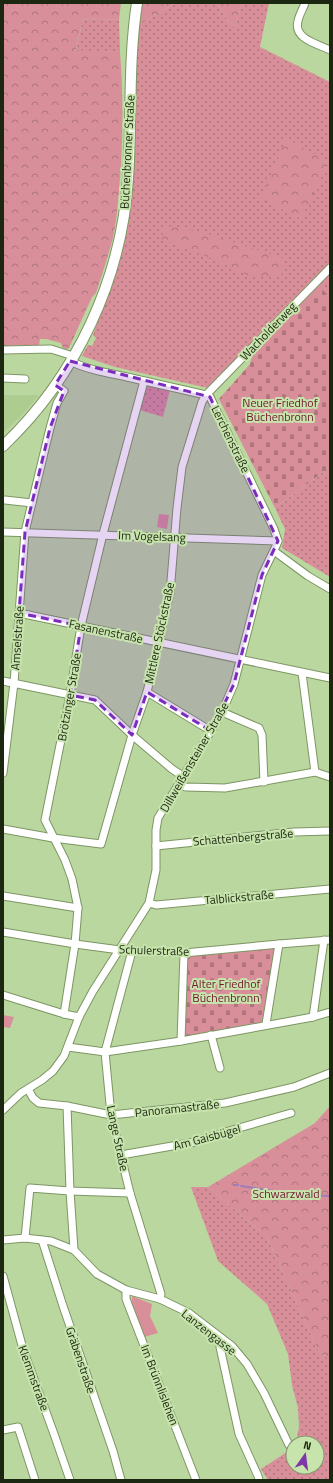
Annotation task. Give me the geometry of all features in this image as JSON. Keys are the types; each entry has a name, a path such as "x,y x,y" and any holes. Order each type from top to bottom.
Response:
{"main road":[{"name":"Büchenbronner Straße","path":"3,446 30,418 55,385 72,359 102,298 114,260 125,206 129,154 131,60 137,3"}],"street":[{"path":"305,3 298,22 297,30 299,34 330,50"},
{"name":"Wacholderweg","path":"206,395 330,268"},
{"name":"Lerchenstraße","path":"3,350 51,349 72,359 79,366 210,397 274,529 278,541"},
{"path":"3,378 25,379"},
{"name":"Brötzinger Straße","path":"64,1014 75,944 78,908 72,879 65,860 45,820 82,626 103,534 144,381"},
{"name":"Amselstraße","path":"3,773 14,683 25,532 50,428 57,403 64,391 55,385"},
{"name":"Mittlere Stöckstraße","path":"53,838 102,844 132,736 147,692 159,642 170,593 182,467 202,402 206,395"},
{"path":"5,500 32,503"},
{"name":"Im Vogelsang","path":"3,532 103,534 278,541"},
{"path":"278,541 274,551 308,576 330,589"},
{"name":"Dillweißensteiner Straße","path":"3,1110 20,1092 42,1080 53,1071 64,1056 79,1017 149,903 156,870 156,830 158,818 222,712 234,684 262,575 274,551"},
{"name":"Fasanenstraße","path":"19,612 330,678"},
{"path":"302,672 315,772"},
{"path":"3,681 95,700 132,736 172,769 184,776"},
{"path":"147,692 211,732"},
{"path":"222,712 259,728 262,735 264,782"},
{"path":"178,785 186,787 225,788 315,772 330,777"},
{"path":"3,829 53,838"},
{"name":"Schattenbergstraße","path":"156,846 287,833 330,831"},
{"name":"Talblickstraße","path":"149,903 156,905 330,889"},
{"path":"3,896 78,908"},
{"name":"Schulerstraße","path":"3,932 120,950 184,953 327,940"},
{"path":"313,1016 327,940"},
{"path":"266,1024 279,944"},
{"name":"Lange Straße","path":"132,951 105,1052 111,1115 130,1193 161,1294 160,1299"},
{"path":"181,1041 184,953"},
{"path":"3,995 64,1014 79,1017"},
{"path":"68,1047 105,1052 181,1041 330,1012"},
{"path":"211,1035 220,1068"},
{"name":"Panoramastraße","path":"28,1088 33,1098 39,1103 67,1106 111,1115 225,1103 294,1087 330,1073"},
{"path":"67,1106 74,1250"},
{"name":"Am Gaisbügel","path":"121,1155 195,1142 291,1113"},
{"path":"25,1238 30,1188 130,1193"},
{"name":"Lanzengasse","path":"3,1240 25,1238 51,1241 74,1250 97,1274 126,1290 160,1299 189,1313 232,1346 247,1364 264,1393 285,1437"},
{"name":"Gräbenstraße","path":"42,1240 62,1306 113,1452 121,1480"},
{"name":"Klemmstraße","path":"3,1276 23,1349 70,1480"},
{"name":"Im Brünnlislehen","path":"126,1290 126,1299 196,1480"},
{"path":"222,1339 220,1347 239,1434 259,1480"},
{"path":"3,1430 18,1427 35,1480"}],"highlighted area":[{"path":"70,361 210,397 278,541 262,575 234,684 211,731 147,692 132,735 95,700 70,695 81,626 19,613 25,532 50,428 64,391 55,385"}],"shaded area":[{"path":"3,395 39,395 22,415 3,433"}],"green space":[{"path":"3,3 121,3 119,20 83,18 76,50 120,52 122,151 118,202 113,238 96,293 92,297 69,348 66,349 63,348 61,343 46,339 40,339 39,345 3,346"},
{"path":"142,3 176,3 139,25"},
{"path":"176,3 217,3 229,22 235,27 242,3 269,3 260,47 330,82 330,299 314,280 208,388 115,367 82,356 88,345 92,346 96,338 93,335 120,256 139,25"},
{"path":"217,3 242,3 235,27 229,22"},
{"path":"83,18 119,20 120,52 76,51"},
{"path":"286,138 329,162 301,219 261,199"},
{"path":"165,226 195,230 283,258 282,277 249,276 206,256 161,239"},
{"name":"Neuer Friedhof Büchenbronn","path":"319,284 330,299 330,467 275,508 219,399 250,364 253,352"},
{"path":"144,381 171,386 163,417 136,409"},
{"path":"330,467 330,577 282,548 285,529 275,508"},
{"path":"159,514 169,515 167,529 157,527"},
{"name":"Alter Friedhof Büchenbronn","path":"277,946 264,1023 183,1037 185,955"},
{"path":"3,1015 14,1017 10,1028 3,1027"},
{"name":"Schwarzwald","path":"330,1106 330,1359 319,1352 267,1237 208,1187 315,1123"},
{"path":"191,1187 208,1187 267,1237 319,1352 330,1359 330,1480 268,1480 261,1469 285,1453 285,1475 325,1475 325,1435 298,1435 299,1427 298,1408 292,1385 288,1354 267,1304 218,1261"},
{"path":"132,1296 152,1304 150,1316 158,1333 144,1337 132,1302"}],"waterway":[{"path":"241,1186 300,1195 330,1196"}]}
